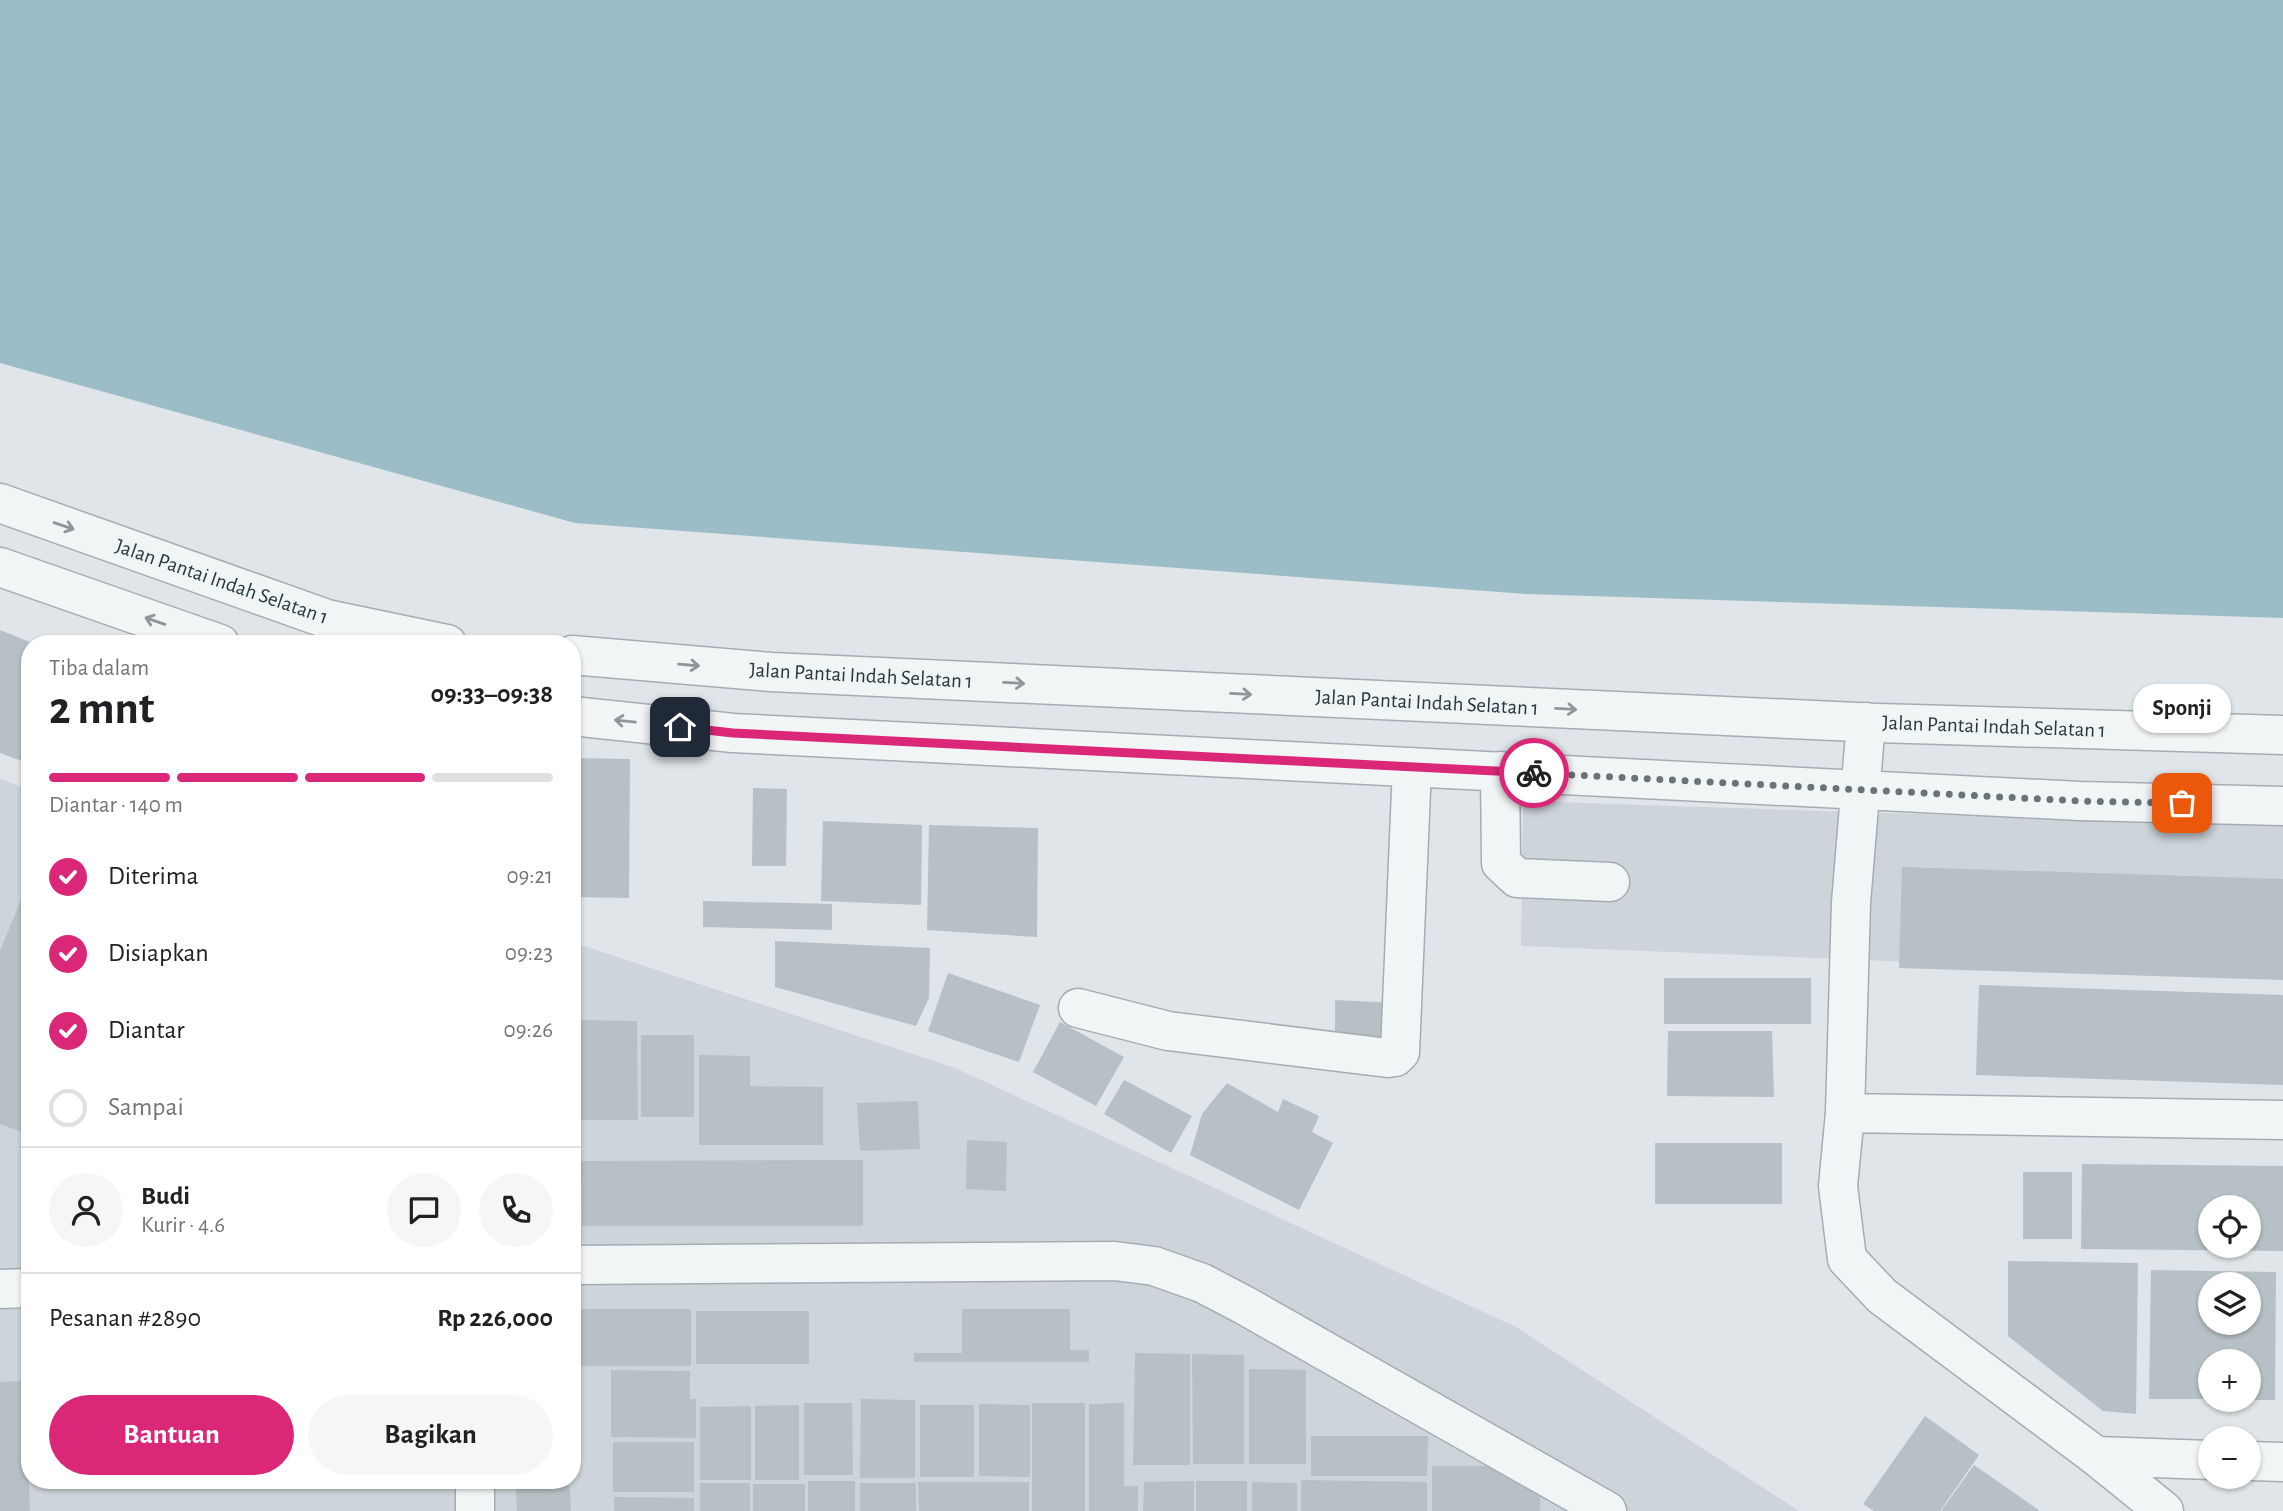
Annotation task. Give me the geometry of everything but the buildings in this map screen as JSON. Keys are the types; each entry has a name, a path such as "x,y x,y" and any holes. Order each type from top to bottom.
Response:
{"street":[{"name":"Jalan Pantai Indah Selatan 1","path":"0,503 327,619 404,635"},
{"path":"0,567 194,635"},
{"name":"Jalan Pantai Indah Selatan 1","path":"581,656 771,672 1866,722 2283,735"},
{"path":"581,717 733,733 2080,801 2283,806"},
{"path":"1866,722 1851,903 1845,1113 1838,1186 1847,1259 1882,1296 2096,1456 2164,1511"},
{"path":"1078,1008 1168,1031 1395,1057 1400,1052 1412,767"},
{"path":"1500,771 1501,863 1517,878 1610,882"},
{"path":"1845,1113 2283,1120"},
{"path":"581,1265 1115,1261 1154,1266 1202,1283 1244,1304 1607,1511"},
{"path":"0,1289 21,1288"},
{"path":"2096,1456 2198,1460"},
{"path":"2261,1461 2283,1462"},
{"path":"475,1489 475,1511"}],"shaded area":[{"path":"0,779 21,787 21,1489 581,1489 581,945 955,1068 1516,1327 1799,1511 0,1511"},
{"path":"1523,801 2283,826 2283,977 1521,946"}],"water":[{"path":"0,0 2283,0 2283,618 1526,594 575,523 0,363"}],"way so far":[{"path":"1534,773 2080,801 2182,803"}],"place":[{"name":"Sponji","path":"2182,803"}],"route":[{"path":"680,727 733,733 1534,773"}]}
